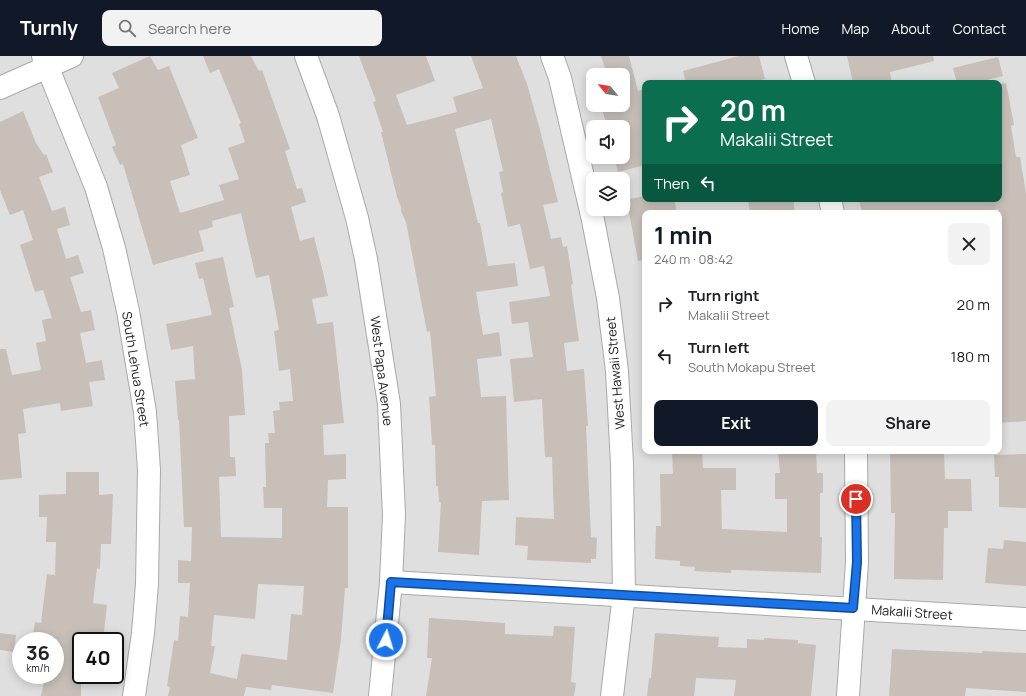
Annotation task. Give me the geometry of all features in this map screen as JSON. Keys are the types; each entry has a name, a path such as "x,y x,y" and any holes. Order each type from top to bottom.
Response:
{"street":[{"path":"0,88 45,62 72,56"},
{"name":"West Papa Avenue","path":"306,56 328,116 357,218 366,259 388,404 394,515 391,582 380,696"},
{"name":"West Hawaii Street","path":"552,56 560,78 578,152 608,298 617,371 622,464 624,594 612,696"},
{"path":"796,56 803,80"},
{"name":"South Lehua Street","path":"45,62 96,187 114,248 128,310 145,412 149,470 147,584 143,633 134,696"},
{"path":"848,696 857,562 856,454"},
{"name":"Makalii Street","path":"391,582 624,594 1026,619"}],"shaded area":[{"path":"0,56 1026,56 1026,696 0,696"}],"building":[{"path":"150,56 158,70 169,66 198,138 181,145 190,175 170,181 180,213 224,200 219,185 239,179 228,148 245,142 239,124 241,123 219,69 210,73 203,56 251,56 259,71 262,70 290,149 285,151 297,189 302,188 306,202 291,207 300,241 314,237 323,272 328,296 312,299 317,324 333,322 344,423 323,425 324,455 346,454 346,479 328,480 327,507 348,507 348,588 345,588 341,639 333,693 272,685 271,690 246,687 244,696 168,696 170,687 167,686 174,640 178,641 180,616 188,617 190,583 178,583 178,560 191,561 192,527 184,527 179,420 175,381 195,379 193,346 171,350 166,324 212,315 203,278 199,279 195,263 223,257 234,307 229,308 242,370 245,415 229,416 230,457 235,457 236,476 219,477 221,537 282,538 282,508 264,508 263,487 266,487 265,443 269,443 268,433 275,433 273,411 280,410 279,402 293,401 290,369 279,371 274,331 279,330 269,275 256,278 241,213 212,221 213,227 199,231 204,251 153,265 123,164 120,165 112,147 116,145 98,97 119,88 112,73","holes":["258,584 304,586 302,615 291,614 287,660 243,654 241,655 237,679 210,673 215,646 211,646 214,615 255,619"]},
{"path":"359,56 426,56 435,81 396,95 407,125 457,112 453,97 483,88 471,56 516,56 527,84 558,202 543,205 551,239 561,237 563,247 567,246 573,284 571,285 579,341 564,343 567,371 584,369 588,426 586,426 591,537 597,538 596,559 591,559 591,563 527,560 528,546 515,545 516,517 554,519 552,457 545,457 542,399 514,402 510,359 533,357 528,322 512,324 509,302 550,296 544,266 530,269 520,224 508,227 501,193 503,192 499,172 503,171 491,119 455,129 478,223 480,223 488,266 515,263 518,286 476,292 483,335 499,332 502,356 477,359 481,397 506,396 509,500 482,501 479,555 438,552 441,502 439,502 438,486 436,486 435,445 432,445 429,397 436,396 430,331 427,332 406,222 397,197 381,132 383,132 373,102 376,101"},
{"path":"601,56 629,56 638,91 642,90 642,166 618,172 616,164 630,164 630,120 605,120 603,112 630,112 630,68 605,68"},
{"path":"739,56 759,56 765,79 685,80 683,71"},
{"path":"847,56 933,56 934,61 890,72 891,80 852,80"},
{"path":"998,57 1003,76 987,80 956,80 953,68"},
{"path":"1006,83 1014,125 1011,126 1016,157 1020,157 1026,193 1026,421 1002,423 1002,210 861,210 860,202 1002,202 1002,84"},
{"path":"23,111 36,143 44,155 46,154 53,172 39,177 52,211 65,207 70,225 57,229 66,259 78,255 84,273 70,277 81,312 91,310 95,330 80,333 86,363 102,360 105,380 89,382 93,406 61,411 60,403 23,409 26,433 18,434 22,478 0,480 0,349 6,349 12,375 41,370 36,343 46,341 42,320 52,318 43,290 35,292 20,245 33,240 23,210 10,215 0,190 0,122"},
{"path":"642,197 642,202 675,202 676,210 642,210 642,260 638,261 630,216 630,199"},
{"path":"748,202 793,202 795,210 750,210"},
{"path":"672,454 702,454 703,468 736,468 736,490 721,490 722,529 787,532 787,499 775,499 775,473 780,473 778,454 816,454 817,473 823,473 823,493 820,493 820,537 822,537 821,573 736,570 731,570 731,573 694,571 695,567 680,566 680,561 655,559 656,526 661,526 660,474 673,474"},
{"path":"890,454 944,454 945,479 971,479 972,511 948,511 948,528 944,528 943,580 894,579 895,513 891,513"},
{"path":"1026,454 1026,508 999,507 999,477 995,477 994,455"},
{"path":"66,472 99,472 99,495 113,494 111,544 101,544 100,569 97,568 93,603 107,605 104,632 72,632 72,684 81,684 81,696 41,696 43,684 64,684 64,632 33,632 35,622 41,623 47,574 55,575 56,542 46,542 47,517 39,517 39,495 66,494"},
{"path":"1004,540 1026,542 1026,586 985,583 988,548 1003,549"},
{"path":"429,618 505,623 505,634 553,636 554,626 575,627 571,682 576,683 574,696 426,696 432,658 427,658"},
{"path":"0,633 12,634 12,652 0,650"},
{"path":"655,633 719,637 718,647 747,648 747,639 764,640 764,638 798,640 798,643 816,645 811,696 734,696 736,680 696,678 694,696 647,696 649,678 651,678"},
{"path":"892,649 982,653 982,651 1026,653 1026,692 966,688 965,696 889,696"}],"route":[{"path":"386,640 391,582 853,608 857,562 856,499"}]}
